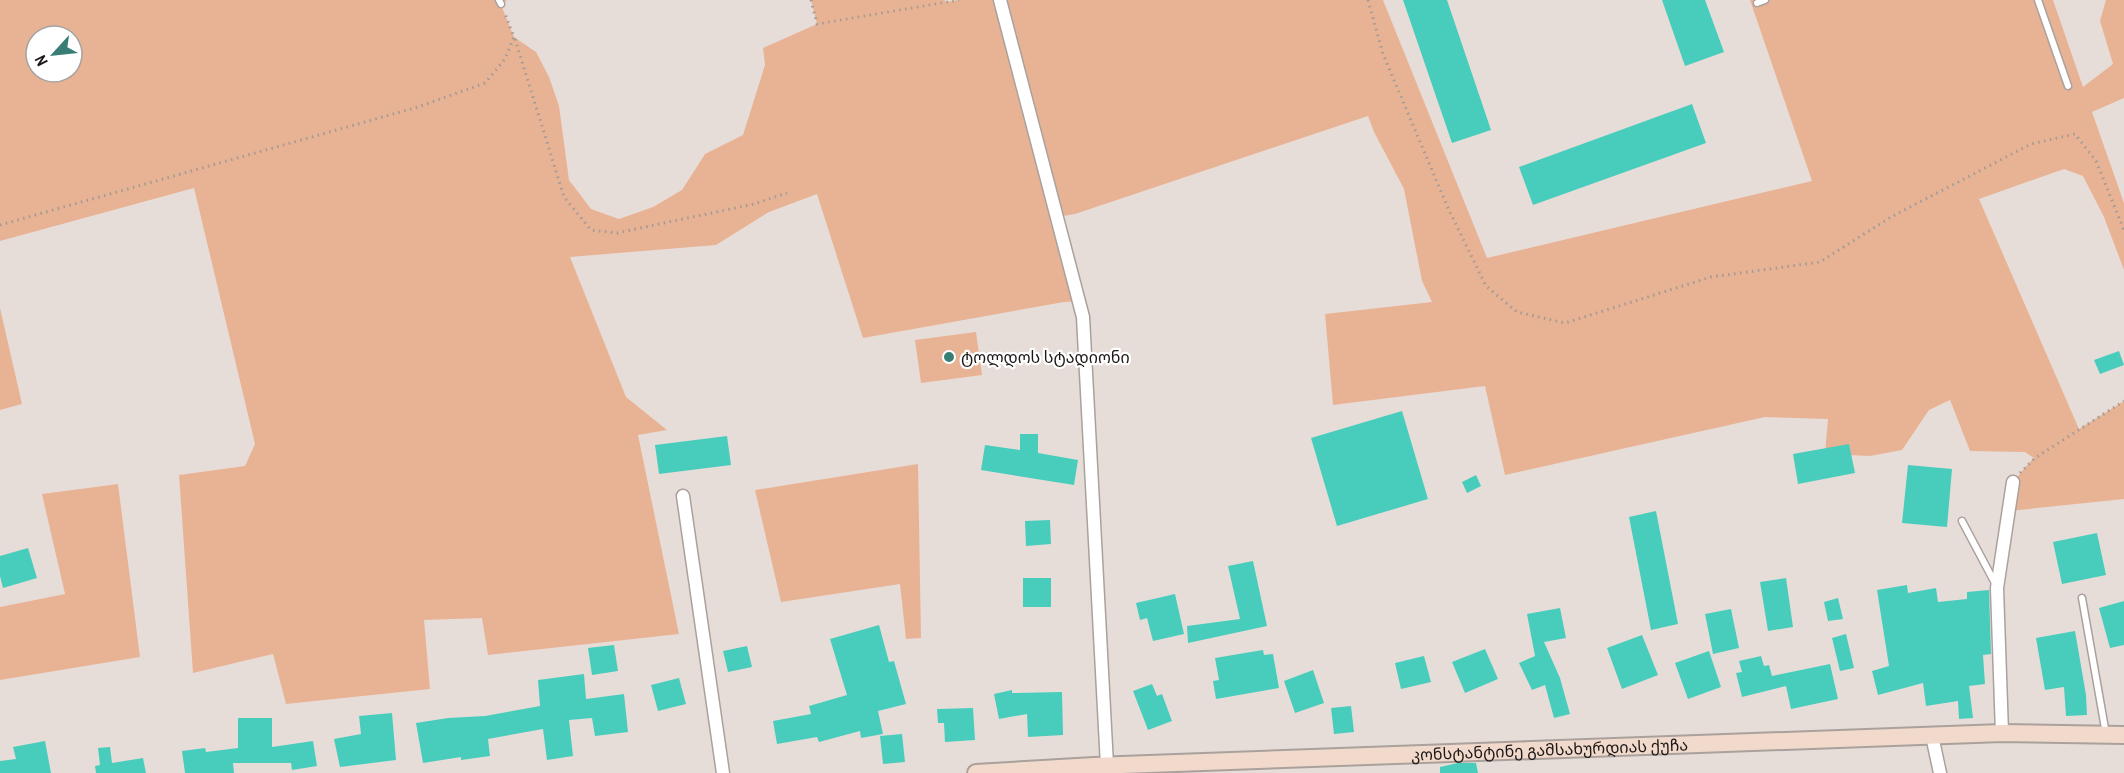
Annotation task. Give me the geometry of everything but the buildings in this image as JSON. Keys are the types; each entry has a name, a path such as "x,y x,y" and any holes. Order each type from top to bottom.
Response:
{"street":[{"path":"1000,0 1083,317 1100,768"},
{"path":"2002,733 1997,588 2013,482"},
{"path":"683,496 723,773"},
{"name":"კონსტანტინე გამსახურდიას ქუჩა","path":"976,773 2002,733 2124,735"},
{"path":"1932,736 1937,769 1940,773"}],"lane":[{"path":"1757,3 1765,0"},
{"path":"2038,0 2068,86"},
{"path":"1962,521 1997,588"},
{"path":"2082,598 2106,735"}],"path":[{"path":"811,0 817,24 959,0"},
{"path":"1368,0 1383,54 1448,208 1486,286 1517,312 1565,323 1711,277 1820,262 1891,217 2031,144 2075,134 2096,161 2124,230"},
{"path":"500,2 514,37 564,197 591,230 617,233 754,204 787,192"},
{"path":"0,225 418,107 485,83 505,59 514,37"},
{"path":"2013,482 2022,469 2035,458 2124,401"}],"shaded area":[{"path":"0,0 507,0 501,5 514,37 536,52 549,77 559,106 569,180 591,209 619,219 653,207 682,190 705,154 743,135 765,65 763,48 817,24 811,0 945,0 945,2 959,0 1383,0 1487,258 1812,181 1750,0 2053,0 2083,87 2113,64 2100,21 2106,0 2124,0 2124,98 2092,112 2124,203 2124,270 2104,217 2083,176 2064,169 1979,199 2079,429 2124,401 2124,499 2009,511 2015,481 2034,458 2025,452 1970,451 1950,400 1929,410 1902,450 1870,456 1825,454 1828,419 1765,417 1505,475 1485,386 1333,405 1325,314 1432,302 1422,281 1404,189 1368,116 1075,214 1057,217 1079,301 863,338 817,194 769,212 716,245 570,257 626,397 667,430 638,435 679,634 488,655 482,618 424,620 430,689 286,704 273,654 193,673 179,475 245,466 255,444 194,188 0,241"},
{"path":"0,308 22,404 0,410"},
{"name":"ტოლდოს სტადიონი","path":"976,332 982,375 921,383 915,340"},
{"path":"918,464 921,638 906,639 900,584 781,602 755,490"},
{"path":"118,484 140,657 0,680 0,607 65,594 42,494"}],"place":[{"name":"ტოლდოს სტადიონი","path":"949,357"}]}
